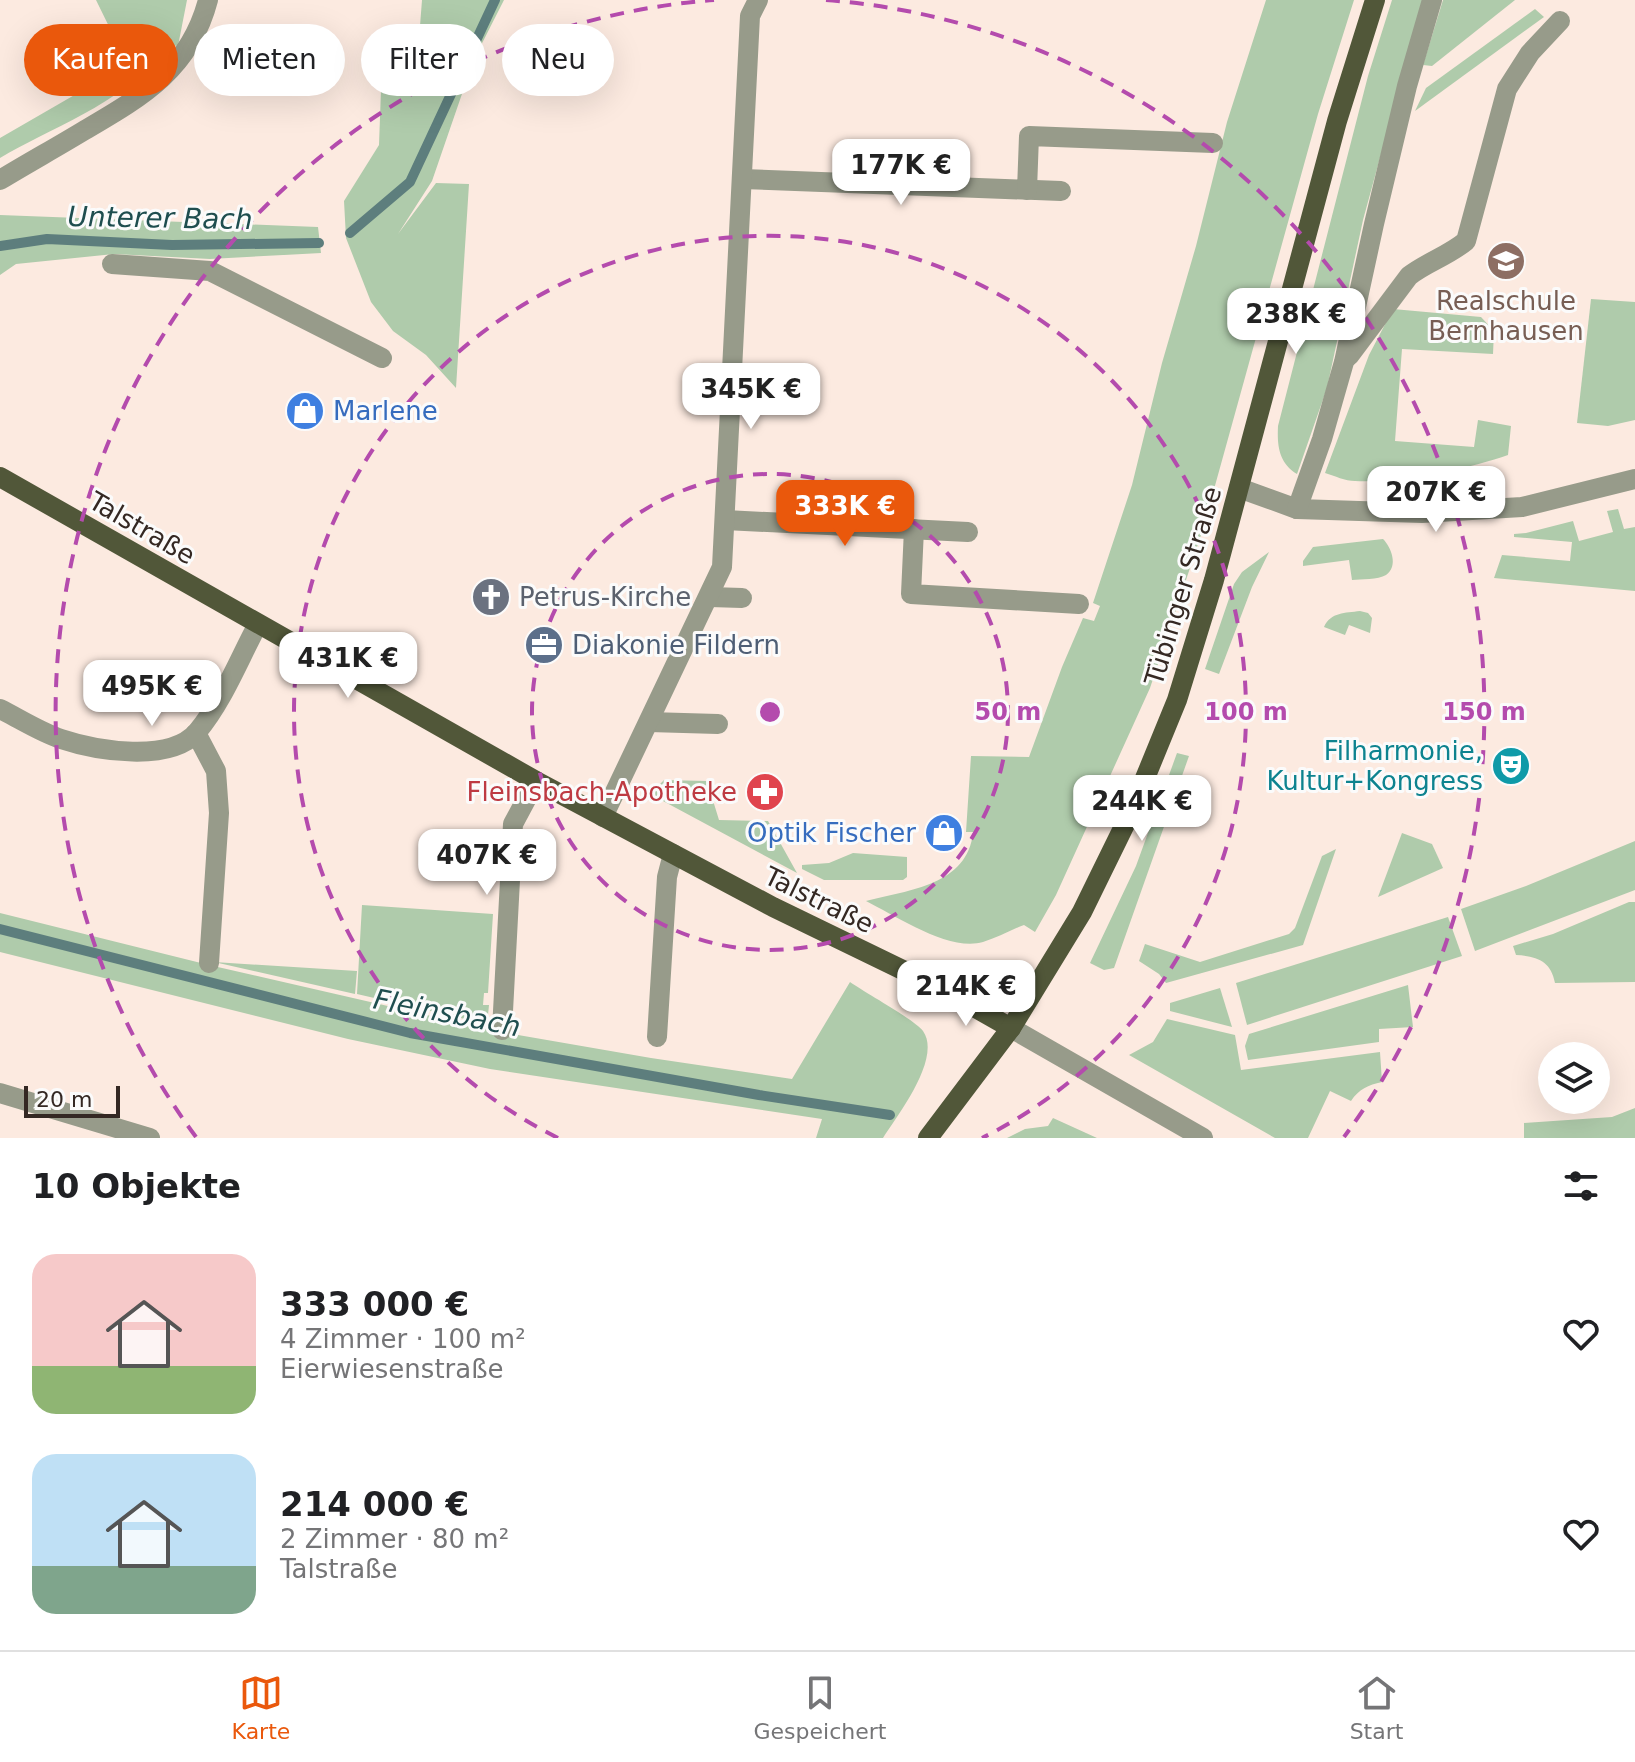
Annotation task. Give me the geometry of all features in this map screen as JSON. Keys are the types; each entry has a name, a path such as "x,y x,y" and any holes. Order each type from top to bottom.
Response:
{"main road":[{"name":"Tübinger Straße","path":"928,1138 1011,1028 1082,912 1132,810 1177,700 1239,488 1337,121 1375,0"},
{"name":"Talstraße","path":"0,477 536,781 773,907 944,990 1011,1028"}],"street":[{"path":"0,180 139,98 161,81 176,65 199,27 208,0"},
{"path":"603,817 722,567 750,16 758,0"},
{"path":"1297,509 1322,439 1344,362 1404,100 1432,0"},
{"path":"1344,362 1409,276 1466,241 1507,89 1530,53 1560,21"},
{"path":"1027,190 1029,136 1213,143"},
{"path":"742,179 1061,191"},
{"path":"112,264 210,271 382,358"},
{"path":"1239,488 1297,509 1422,513 1522,507 1635,479"},
{"path":"725,520 968,532"},
{"path":"914,529 911,594 1079,604"},
{"path":"710,597 742,598"},
{"path":"0,709 61,739 142,752 173,748 196,733 217,701 258,624"},
{"path":"649,722 718,724"},
{"path":"196,733 216,771 219,813 209,963"},
{"path":"502,1030 513,824 536,781"},
{"path":"657,1037 667,877 673,854"},
{"name":"Talstraße","path":"1011,1028 1203,1138"},
{"path":"0,1093 150,1138"}],"green space":[{"path":"96,0 187,0 178,46 178,24 108,24"},
{"path":"422,0 504,0 486,35 486,24 420,24"},
{"path":"1266,0 1354,0 1318,114 1203,529 1150,688 1056,895 1035,932 1024,925 983,942 969,944 939,937 866,901 934,882 960,864 969,850 973,832 966,832 971,756 1029,757 1083,618 1094,621 1100,606 1093,603 1132,485 1227,122"},
{"path":"1392,0 1423,0 1363,220 1327,388 1297,474 1286,465 1280,453 1278,426 1368,76"},
{"path":"1443,0 1515,0 1432,66 1423,65"},
{"path":"1535,9 1544,17 1415,111 1426,88"},
{"path":"73,96 114,96 0,158 0,138"},
{"path":"381,96 461,96 432,181 398,234 436,183 469,184 456,388 426,355 393,331 371,302 346,238 344,201 379,145"},
{"path":"0,215 318,227 321,253 210,259 114,254 16,264 0,275"},
{"path":"1591,299 1635,302 1635,420 1608,426 1577,423"},
{"path":"1393,309 1481,317 1494,331 1493,354 1402,349 1395,441 1474,447 1478,420 1511,426 1508,455 1454,470 1390,480 1351,481 1325,473 1369,355"},
{"path":"1618,509 1624,529 1635,527 1635,591 1494,578 1502,555 1570,561 1572,542 1514,537 1514,534 1573,521 1579,541 1613,532 1607,511"},
{"path":"1383,539 1393,562 1390,571 1383,577 1352,580 1349,560 1303,566 1313,547"},
{"path":"1269,552 1252,587 1219,674 1205,669 1234,584 1242,572"},
{"path":"1360,611 1372,618 1370,633 1349,625 1345,635 1324,627 1335,616"},
{"path":"1177,753 1189,756 1114,968 1104,970 1090,963 1136,866"},
{"path":"664,780 707,781 719,820 768,821 797,873 650,794"},
{"path":"1402,833 1432,844 1443,868 1378,897"},
{"path":"1635,841 1635,890 1475,951 1461,909"},
{"path":"1336,849 1303,945 1166,983 1159,974 1139,961 1145,944 1200,962 1289,934 1295,928 1322,856"},
{"path":"853,853 907,857 907,877 903,880 824,880 802,869 802,865 829,863"},
{"path":"1635,902 1635,982 1555,983 1550,969 1542,961 1516,955 1513,946 1553,934"},
{"path":"362,905 493,914 488,993 484,993 483,1005 489,1005 488,1015 478,1022 357,994"},
{"path":"0,913 501,1032 792,1079 850,982 918,1026 927,1042 927,1056 916,1086 883,1138 816,1138 822,1119 490,1069 348,1039 0,952"},
{"path":"1448,917 1462,956 1247,1025 1236,983"},
{"path":"214,962 357,971 355,994"},
{"path":"1408,985 1413,1027 1379,1029 1379,1042 1248,1060 1245,1046 1249,1034"},
{"path":"1220,988 1232,1027 1170,1011 1170,1003"},
{"path":"1167,1019 1235,1035 1241,1070 1380,1052 1382,1082 1364,1088 1351,1101 1330,1091 1308,1138 1275,1138 1129,1055 1153,1042"},
{"path":"1635,1108 1635,1138 1524,1138 1524,1123 1612,1117"},
{"path":"1053,1118 1097,1138 1007,1138 1025,1129 1048,1126"}],"waterway":[{"name":"Unterer Bach","path":"350,233 410,182 495,0"},
{"name":"Unterer Bach","path":"0,246 47,239 172,245 319,243"},
{"name":"Fleinsbach","path":"0,929 410,1033 890,1115"}],"place":[{"name":"Realschule Bernhausen","path":"1506,261"},
{"name":"Marlene","path":"305,411"},
{"name":"Petrus-Kirche","path":"491,597"},
{"name":"Diakonie Fildern","path":"544,645"},
{"name":"Filharmonie, Kultur+Kongress","path":"1511,766"},
{"name":"Fleinsbach-Apotheke","path":"765,792"},
{"name":"Optik Fischer","path":"944,833"}]}
